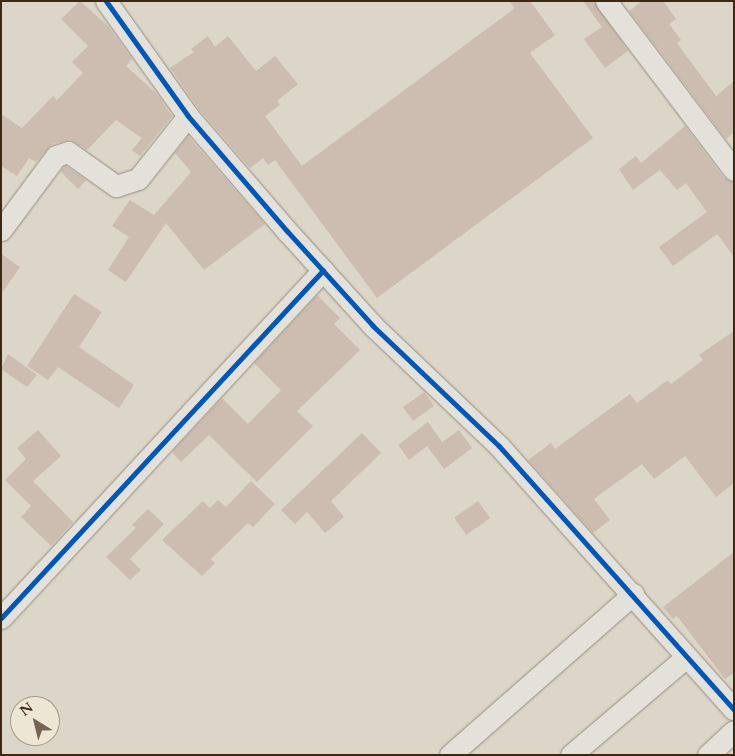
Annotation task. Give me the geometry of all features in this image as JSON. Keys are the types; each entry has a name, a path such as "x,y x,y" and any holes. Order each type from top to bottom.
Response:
{"street":[{"path":"106,1 188,116 323,270 373,326 499,446 633,594 734,710"},
{"path":"606,1 734,170"},
{"path":"1,230 56,156 68,152 116,186 138,179 188,116"},
{"path":"1,618 323,270"},
{"path":"450,755 633,594"},
{"path":"571,755 686,657"},
{"path":"708,755 734,731"}],"building":[{"path":"80,1 109,27 132,59 126,66 157,94 172,116 140,156 132,150 142,138 116,120 87,150 70,140 52,144 36,162 29,158 17,176 1,166 1,114 22,128 53,96 57,100 83,73 72,62 88,46 61,19"},
{"path":"509,1 530,1 555,35 530,53 593,138 377,298 275,160 268,165 263,158 250,168 198,108 170,68 194,52 191,49 208,36 215,47 228,36 256,71 275,56 298,84 277,101 280,105 265,116 302,166 515,8"},
{"path":"583,1 594,1 628,51 605,68 584,39 602,27"},
{"path":"642,1 663,1 676,19 669,24 681,40 677,43 716,96 734,81 734,132 726,139 629,11"},
{"path":"685,126 724,178 734,182 734,257 717,234 673,266 659,247 707,212 686,183 677,190 660,170 633,190 619,169 636,156 641,163"},
{"path":"188,136 265,224 204,270 166,223 126,282 108,270 129,237 112,226 130,200 154,215 191,172 175,153"},
{"path":"66,166 86,180 78,189 60,171"},
{"path":"1,254 20,267 1,294"},
{"path":"74,294 102,312 79,347 134,385 119,408 58,367 48,380 27,366"},
{"path":"317,295 340,318 334,324 360,350 297,411 313,426 257,482 209,435 181,462 172,452 222,398 248,424 281,390 254,363"},
{"path":"734,331 734,483 716,497 685,456 654,479 642,464 594,499 610,520 593,533 528,460 551,443 555,449 630,394 637,403 668,380 671,384 703,360 699,355"},
{"path":"8,354 37,375 27,387 1,369"},
{"path":"424,392 434,406 413,421 403,407"},
{"path":"428,422 442,442 459,430 472,448 444,469 427,446 409,460 398,445"},
{"path":"38,430 61,456 33,481 73,522 51,546 21,517 31,506 5,480 26,459 17,448"},
{"path":"362,433 381,453 331,501 344,517 325,533 307,512 295,524 281,510"},
{"path":"251,481 275,504 253,527 248,523 211,559 215,563 202,576 162,540 203,501 210,508 218,500 226,507"},
{"path":"478,501 490,518 466,535 454,518"},
{"path":"148,509 164,524 130,559 141,570 130,580 106,557 136,528 132,525"},
{"path":"734,552 734,673 725,679 677,616 673,619 663,607"}],"cycle path":[{"path":"106,1 188,116 287,231 373,326 499,446 734,710"},
{"path":"1,618 323,270"}]}
